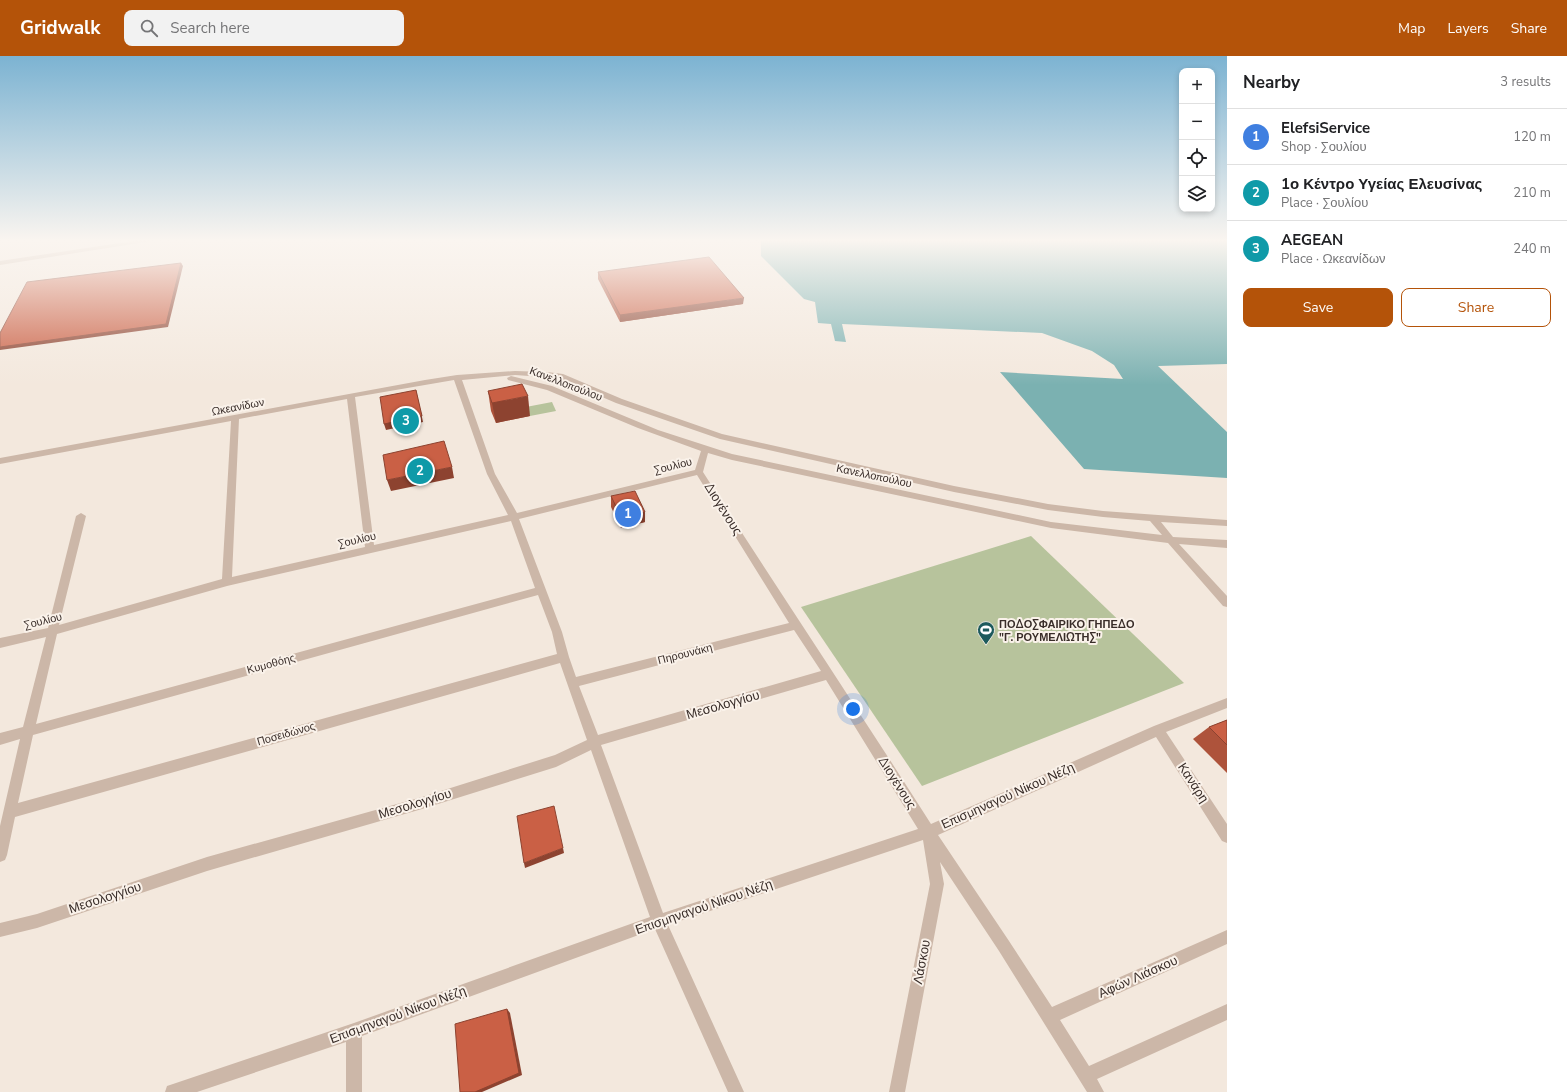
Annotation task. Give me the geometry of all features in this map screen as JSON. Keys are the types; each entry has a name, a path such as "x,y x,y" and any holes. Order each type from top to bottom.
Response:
{"street":[{"name":"Κανελλοπούλου","path":"479,375 530,373 560,376 619,401 720,436 970,492 1048,507 1153,518 1227,523"},
{"name":"Ωκεανίδων","path":"0,461 457,377 479,375"},
{"name":"Κανελλοπούλου","path":"479,375 522,379 546,386 636,424 706,450 902,494 1051,525 1171,540 1227,544"},
{"path":"457,377 491,474 514,517 542,590 594,742 659,921 736,1092"},
{"path":"351,397 370,550"},
{"path":"227,582 235,418"},
{"name":"Σουλίου","path":"0,644 53,631 227,582 514,517 699,472 706,450"},
{"name":"Διογένους","path":"699,472 829,674 928,832 1004,946 1096,1092"},
{"path":"0,855 28,731 81,516"},
{"path":"1153,518 1227,603"},
{"name":"Κυμοθόης","path":"0,739 542,590"},
{"name":"Πηρουνάκη","path":"574,682 797,625"},
{"name":"Ποσειδώνος","path":"9,812 564,657"},
{"name":"Μεσολογγίου","path":"0,930 37,920 207,864 422,803 556,761 575,753 594,742 829,674"},
{"name":"Επισμηναγού Νίκου Νέζη","path":"173,1092 354,1031 659,921 928,832 1158,730 1227,703"},
{"name":"Κανάρη","path":"1158,730 1227,836"},
{"name":"Λάσκου","path":"896,1092 937,884 928,832"},
{"name":"Αφών Λιάσκου","path":"1048,1017 1227,937"},
{"path":"1086,1076 1227,1012"},
{"path":"354,1031 354,1092"}],"green space":[{"path":"552,402 556,411 530,416 526,407"},
{"name":"ΠΟΔΟΣΦΑΙΡΙΚΟ ΓΗΠΕΔΟ \"Γ. ΡΟΥΜΕΛΙΩΤΗΣ\"","path":"1031,536 1184,683 922,786 801,607"}],"water":[{"path":"793,288 1227,288 1227,364 1158,366 1227,432 1227,478 1084,469 1000,372 1123,379 1114,365 1092,351 1042,333 842,324 846,342 835,341 831,324 818,323 815,302 804,299"}],"building":[{"path":"24,288 175,288 166,324 0,347 0,333"},
{"path":"606,288 736,288 744,298 620,315"},
{"path":"522,384 528,396 492,403 488,391"},
{"path":"416,390 422,416 384,424 380,397"},
{"path":"444,441 452,467 387,480 383,455"},
{"path":"635,491 645,512 621,517 611,496"},
{"path":"1227,720 1227,745 1209,727"},
{"path":"554,806 563,848 524,863 517,816"},
{"path":"507,1009 519,1073 475,1092 460,1092 455,1024"}],"place":[{"name":"AEGEAN","path":"406,421"},
{"name":"1ο Κέντρο Υγείας Ελευσίνας","path":"420,471"},
{"name":"ElefsiService","path":"628,514"},
{"name":"ΠΟΔΟΣΦΑΙΡΙΚΟ ΓΗΠΕΔΟ \"Γ. ΡΟΥΜΕΛΙΩΤΗΣ\"","path":"986,645"}]}
